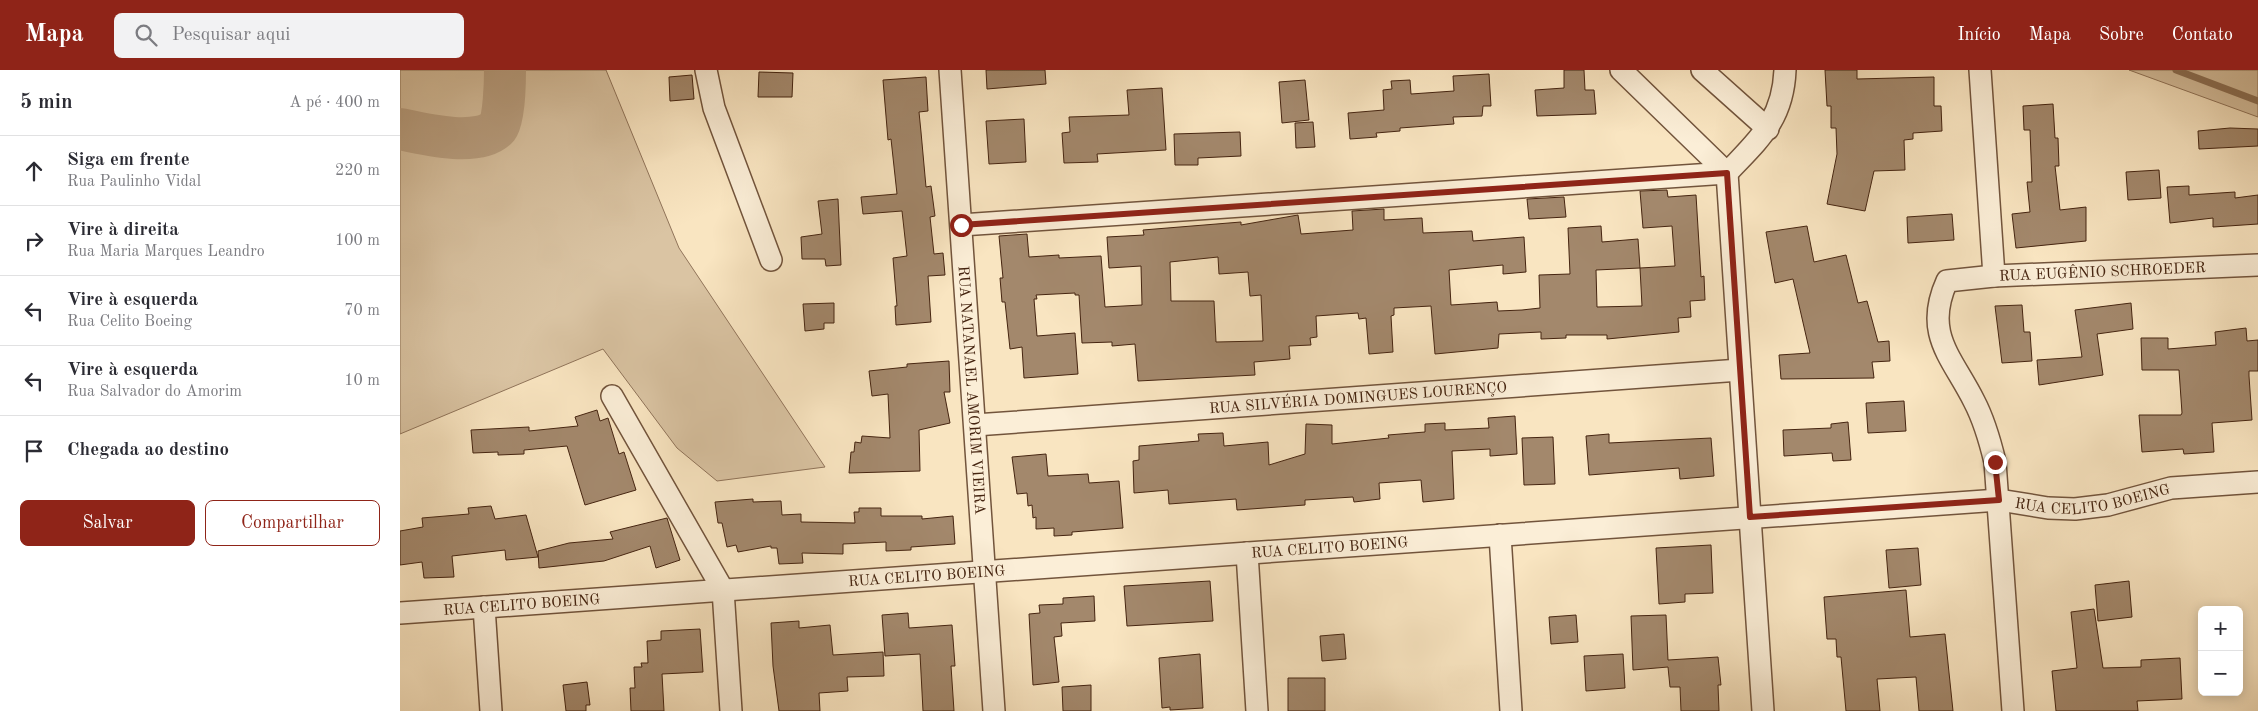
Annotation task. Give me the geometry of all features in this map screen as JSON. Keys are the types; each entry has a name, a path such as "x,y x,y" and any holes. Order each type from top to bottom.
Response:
{"street":[{"path":"706,70 714,108 771,260"},
{"name":"RUA NATANAEL AMORIM VIEIRA","path":"950,70 994,711"},
{"path":"1621,70 1727,173 1763,711"},
{"path":"1702,70 1768,129"},
{"path":"961,225 1727,173 1768,129 1780,106 1785,70"},
{"path":"1980,70 1994,276"},
{"name":"RUA EUGÊNIO SCHROEDER","path":"1999,500 1995,462 1987,430 1974,400 1944,350 1938,322 1939,299 1947,281 1994,276 2258,265"},
{"name":"RUA SILVÉRIA DOMINGUES LOURENÇO","path":"975,425 1740,370"},
{"path":"612,396 723,590 731,711"},
{"path":"2258,482 2258,492"},
{"name":"RUA CELITO BOEING","path":"400,613 1999,500 2048,508 2075,510 2108,505 2171,488 2258,482"},
{"path":"1999,500 2013,711"},
{"path":"1500,535 1512,711"},
{"path":"1247,553 1257,711"},
{"path":"484,607 491,711"}],"shaded area":[{"path":"400,70 606,70 679,248 825,467 717,481 677,448 603,349 400,434"},
{"path":"2129,70 2258,70 2258,117"}],"building":[{"path":"986,70 1045,70 1046,84 987,89"},
{"path":"1564,70 1584,70 1585,90 1594,90 1596,114 1537,116 1535,90 1564,88"},
{"path":"1825,70 1857,70 1857,79 1934,77 1934,106 1941,106 1942,131 1913,133 1913,139 1904,140 1905,170 1874,171 1865,211 1827,204 1837,154 1836,128 1831,128 1831,106 1827,106"},
{"path":"759,72 793,73 792,97 758,97"},
{"path":"1489,74 1491,106 1483,106 1482,116 1453,117 1454,124 1400,128 1400,131 1376,133 1377,137 1350,139 1348,113 1384,110 1383,90 1392,89 1391,81 1410,80 1411,94 1454,91 1453,76"},
{"path":"692,75 694,99 670,101 669,77"},
{"path":"926,77 928,111 919,112 926,187 931,186 935,216 930,217 934,254 943,253 945,275 928,276 931,322 896,325 895,306 897,306 893,258 907,256 902,211 863,214 861,197 897,194 891,139 888,140 883,80"},
{"path":"1305,80 1309,120 1282,123 1279,82"},
{"path":"1162,88 1166,150 1097,154 1098,162 1064,163 1062,133 1070,132 1069,117 1129,115 1127,90"},
{"path":"2053,104 2055,138 2058,138 2059,166 2055,166 2060,210 2086,207 2086,241 2016,248 2012,214 2030,212 2027,182 2032,182 2030,130 2024,130 2023,106"},
{"path":"1024,119 1026,162 989,164 986,121"},
{"path":"1313,122 1315,147 1296,148 1295,123"},
{"path":"2230,128 2258,129 2258,146 2199,149 2198,131"},
{"path":"1240,132 1241,156 1198,158 1198,165 1175,165 1174,134"},
{"path":"2159,170 2161,198 2128,200 2126,172"},
{"path":"2189,186 2189,195 2235,192 2235,198 2258,195 2258,224 2213,227 2213,218 2170,223 2167,187"},
{"path":"1667,190 1668,197 1696,195 1701,277 1704,276 1705,300 1690,301 1691,317 1678,318 1679,332 1607,339 1607,335 1566,335 1566,338 1541,339 1541,332 1499,334 1498,348 1435,354 1431,306 1394,308 1394,315 1391,316 1393,352 1369,354 1366,318 1359,319 1358,313 1316,316 1317,337 1310,338 1311,345 1289,346 1290,359 1254,362 1255,375 1138,381 1135,344 1112,346 1112,342 1082,343 1079,295 1075,295 1075,293 1036,295 1037,299 1034,299 1037,336 1075,333 1078,374 1024,378 1022,347 1010,349 1005,302 1002,302 1000,278 1003,278 999,236 1027,234 1029,257 1059,255 1059,258 1101,256 1105,307 1142,305 1141,266 1109,268 1107,237 1144,235 1143,230 1241,222 1241,225 1298,215 1301,234 1353,230 1352,211 1384,209 1384,220 1422,218 1423,233 1472,231 1473,241 1524,237 1526,272 1503,274 1503,265 1449,270 1451,305 1497,302 1498,311 1522,310 1540,308 1539,275 1570,274 1568,228 1601,226 1602,242 1638,239 1640,268 1675,266 1672,226 1643,228 1640,191","holes":["1218,257 1219,274 1248,272 1250,296 1261,295 1263,341 1216,342 1214,301 1171,301 1170,262","1640,268 1642,306 1597,307 1596,270"]},
{"path":"1564,197 1566,217 1529,219 1527,199"},
{"path":"838,199 841,265 826,266 825,259 802,259 801,237 822,234 818,201"},
{"path":"1952,214 1954,240 1908,243 1907,217"},
{"path":"1807,226 1814,262 1846,255 1858,303 1867,301 1878,342 1889,341 1890,361 1872,362 1874,378 1781,379 1779,355 1810,353 1793,279 1775,283 1766,232"},
{"path":"834,303 834,323 824,323 824,329 805,331 803,304"},
{"path":"2131,303 2133,329 2097,334 2103,375 2039,385 2037,360 2082,357 2075,310"},
{"path":"2022,305 2024,332 2030,332 2032,361 2002,363 1995,306"},
{"path":"2246,328 2247,341 2258,340 2258,371 2249,371 2252,420 2212,423 2214,452 2184,454 2183,449 2142,452 2139,415 2181,415 2182,413 2179,370 2142,370 2141,338 2168,338 2168,349 2216,345 2215,332"},
{"path":"949,361 950,392 944,392 950,423 919,430 920,471 849,473 851,452 854,452 855,442 861,443 862,436 890,438 888,394 872,396 869,371 907,367 907,364"},
{"path":"1904,401 1906,431 1868,433 1866,403"},
{"path":"597,410 600,421 608,418 619,454 624,452 636,490 585,505 567,446 524,450 524,454 498,455 498,452 473,453 471,430 529,427 529,431 578,426 575,417"},
{"path":"1515,416 1517,454 1490,456 1490,449 1452,451 1454,499 1423,502 1421,480 1379,483 1380,499 1354,502 1353,497 1305,500 1305,505 1237,510 1236,499 1169,504 1168,490 1134,493 1133,461 1139,460 1139,446 1199,441 1198,434 1223,433 1224,446 1268,442 1269,465 1305,454 1306,424 1332,425 1332,444 1389,438 1388,435 1425,432 1425,424 1445,423 1445,430 1489,428 1488,418"},
{"path":"1848,422 1851,460 1833,461 1832,453 1784,456 1783,430 1831,428 1831,424"},
{"path":"1609,434 1609,443 1711,438 1714,476 1680,479 1679,468 1589,475 1586,436"},
{"path":"1553,437 1555,484 1524,485 1522,438"},
{"path":"1046,454 1048,476 1088,474 1089,483 1119,481 1123,528 1072,532 1072,535 1054,536 1054,528 1036,529 1036,517 1033,518 1032,505 1028,506 1027,493 1017,494 1012,457"},
{"path":"753,499 753,502 781,501 782,515 801,514 801,522 855,523 854,512 859,512 859,508 881,508 881,516 922,516 922,519 953,516 955,544 911,547 911,550 886,551 886,542 843,544 843,554 802,553 803,563 779,564 777,548 771,548 771,546 738,552 736,545 727,547 722,523 718,523 715,502"},
{"path":"491,506 495,519 526,515 538,557 506,560 505,550 452,556 454,577 424,578 422,562 400,565 400,531 423,527 422,518 469,514 468,508"},
{"path":"667,518 680,560 656,568 650,546 604,561 539,568 538,551 569,543 613,539 610,532"},
{"path":"1711,545 1713,593 1685,594 1685,602 1659,604 1656,548"},
{"path":"1918,548 1921,585 1889,588 1886,550"},
{"path":"1210,581 1213,621 1127,626 1124,586"},
{"path":"2129,581 2132,617 2098,621 2095,585"},
{"path":"1906,590 1910,637 1945,634 1953,711 1919,711 1916,677 1877,679 1880,711 1846,711 1841,657 1837,657 1836,639 1827,639 1824,597"},
{"path":"1094,596 1095,621 1061,623 1062,636 1054,637 1059,682 1033,685 1029,614 1040,613 1039,605 1063,604 1063,598"},
{"path":"2094,609 2103,668 2141,667 2141,660 2180,658 2182,699 2137,701 2138,711 2056,711 2052,671 2077,668 2071,612"},
{"path":"908,613 909,628 952,625 955,666 951,666 954,711 923,711 920,654 885,656 882,615"},
{"path":"1576,615 1578,642 1551,644 1549,617"},
{"path":"1666,615 1668,660 1718,657 1721,685 1718,685 1719,711 1681,711 1680,687 1670,687 1668,667 1633,670 1631,616"},
{"path":"799,621 799,628 830,625 833,655 883,652 884,676 847,677 848,691 819,693 820,711 779,711 773,666 771,623"},
{"path":"700,629 703,672 662,674 664,711 631,711 630,688 635,688 634,667 642,667 641,663 648,663 647,641 661,640 661,631"},
{"path":"1344,634 1346,659 1322,661 1320,636"},
{"path":"1200,654 1203,708 1170,710 1170,707 1162,708 1159,658"},
{"path":"1623,654 1625,688 1586,691 1584,656"},
{"path":"1288,678 1325,678 1325,711 1288,711"},
{"path":"587,682 590,705 586,705 586,711 566,711 563,685"},
{"path":"1091,685 1091,711 1063,711 1062,687"}],"waterway":[{"path":"400,129 451,138 478,137 490,133 498,127 502,117 505,70"},
{"path":"2176,70 2258,101"}],"route":[{"path":"961,225 1727,173 1750,517 1999,500 1995,462"}]}
